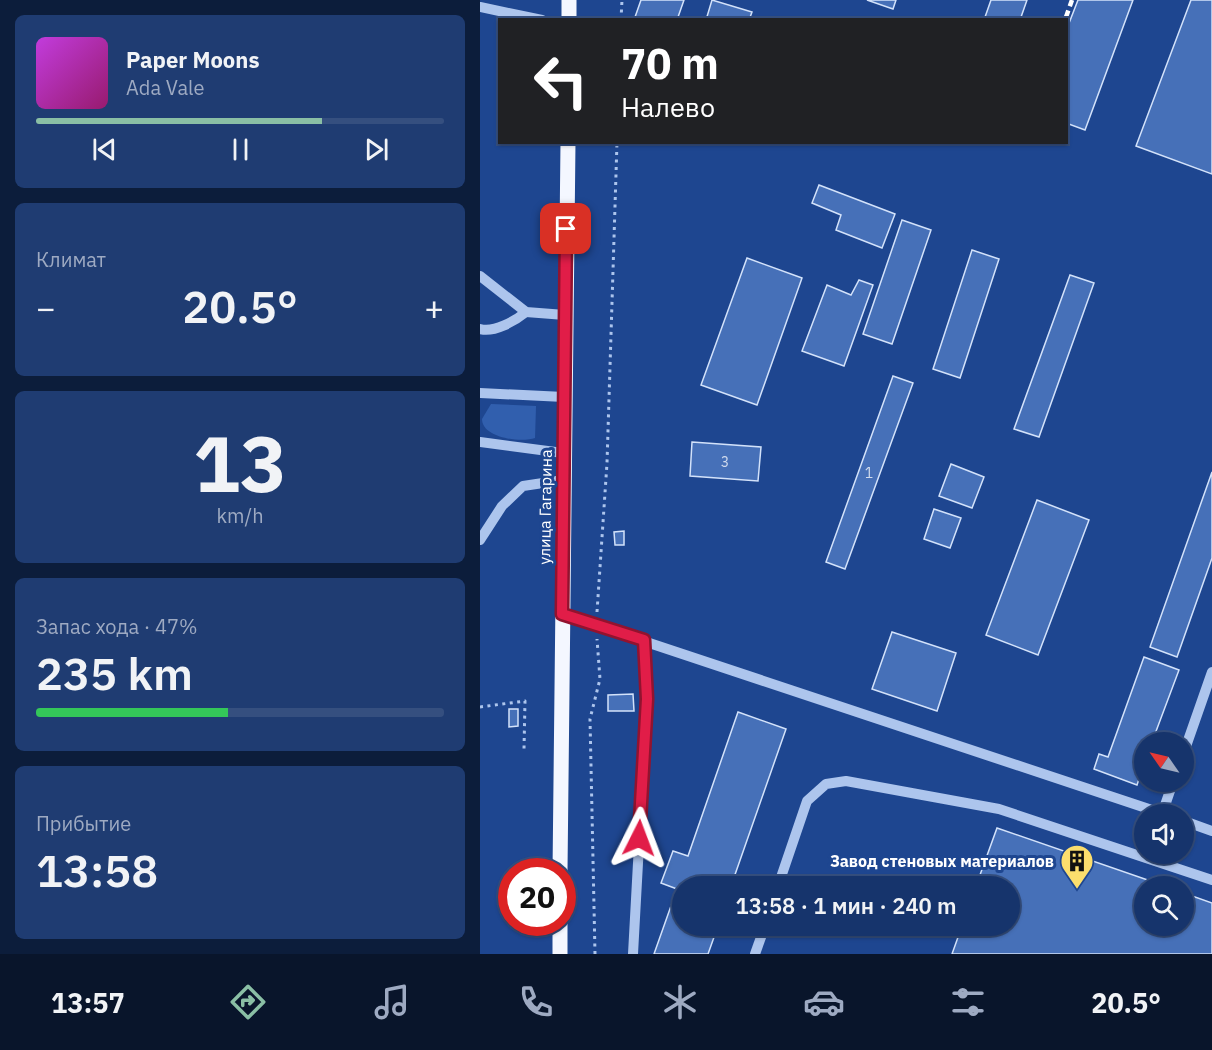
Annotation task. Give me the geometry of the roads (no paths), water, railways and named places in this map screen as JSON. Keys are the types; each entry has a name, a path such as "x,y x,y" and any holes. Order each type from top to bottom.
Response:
{"main road":[{"path":"569,0 569,18"},
{"name":"улица Гагарина","path":"560,858 567,144"},
{"path":"560,936 560,954"}],"lane":[{"path":"480,7 532,18"},
{"path":"480,276 526,312 565,315"},
{"path":"480,329 486,331 515,321 526,312"},
{"path":"480,393 564,397"},
{"path":"480,442 563,453"},
{"path":"480,540 502,506 523,486 563,480"},
{"path":"562,614 1134,804"},
{"path":"633,954 647,699 644,640"},
{"path":"1191,732 1212,672"},
{"path":"781,876 807,801 826,784 846,781 999,809 1212,880"},
{"path":"1194,825 1212,831"},
{"path":"755,954 761,936"}],"railway":[{"path":"1066,18 1072,0"}],"place":[{"name":"Завод стеновых материалов","path":"1077,890"}]}
